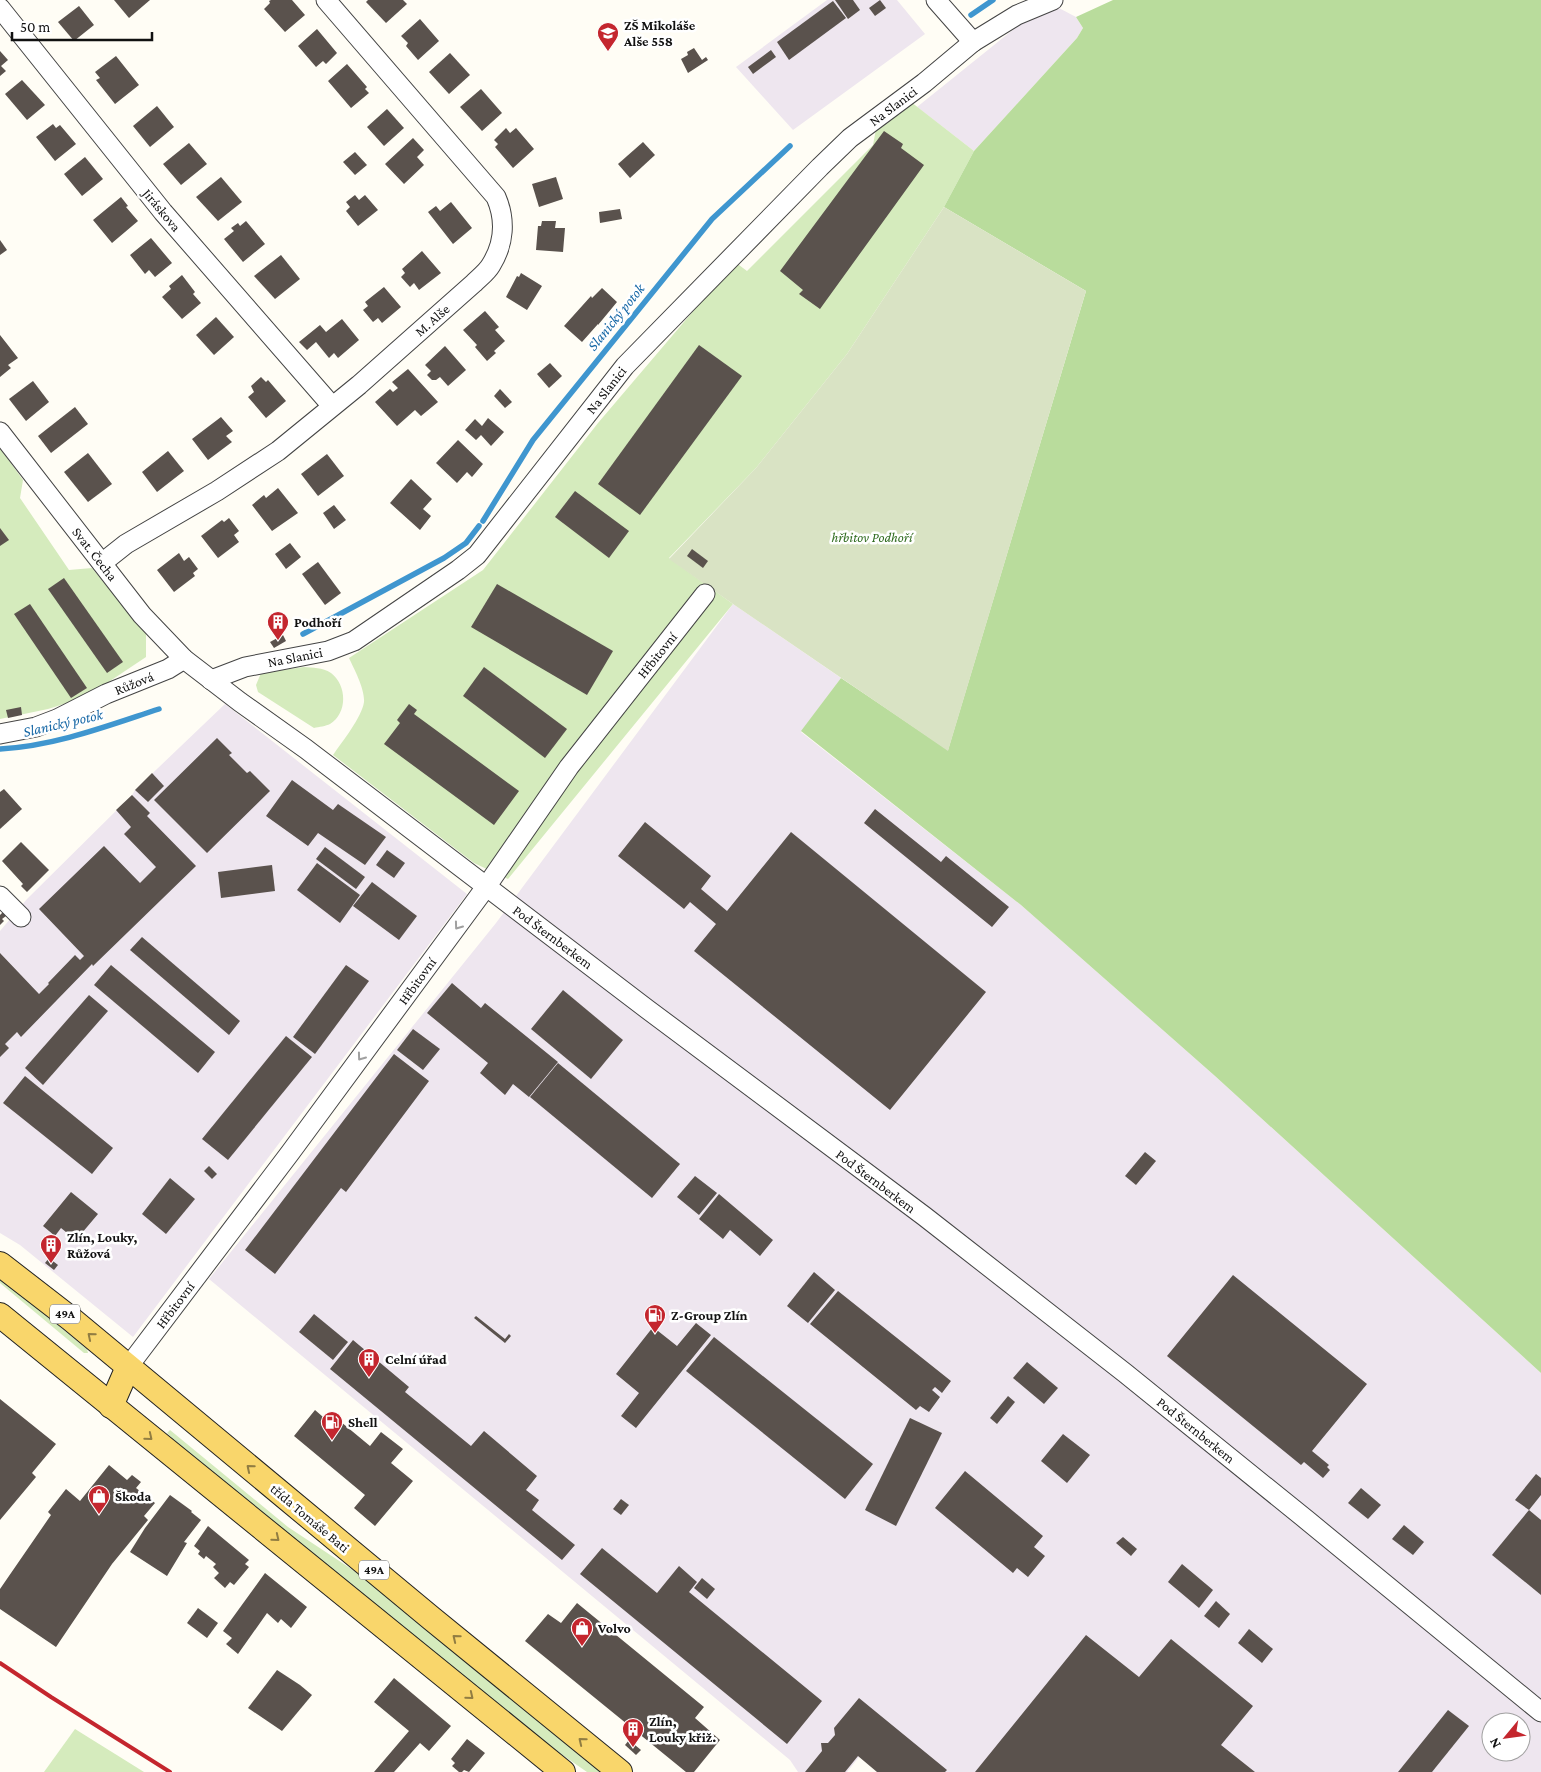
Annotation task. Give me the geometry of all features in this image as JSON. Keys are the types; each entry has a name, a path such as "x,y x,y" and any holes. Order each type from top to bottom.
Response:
{"main road":[{"name":"třída Tomáše Bati","path":"0,1264 72,1319 620,1772"},
{"name":"49A","path":"0,1315 563,1772"},
{"path":"111,1406 128,1367"}],"street":[{"name":"M. Alše","path":"102,563 126,544 217,491 278,451 409,340 490,267 498,249 503,232 501,210 496,197 326,0"},
{"path":"936,0 973,42"},
{"name":"Na Slanici","path":"211,680 245,667 328,651 354,641 458,570 477,554 625,366 850,138 924,83 973,42 1017,15 1053,0"},
{"name":"Jiráskova","path":"0,8 163,212 332,406"},
{"name":"Svat. Čecha","path":"0,432 142,615 190,664"},
{"name":"Hřbitovní","path":"128,1367 290,1154 486,887 569,767 705,594"},
{"name":"Pod Šternberkem","path":"190,664 306,749 486,887 924,1216 1125,1372 1541,1712"},
{"name":"Růžová","path":"0,734 36,727 57,719 106,694 168,669 190,664"},
{"path":"0,896 21,916"}],"shaded area":[{"path":"827,0 897,0 925,34 793,130 736,67"},
{"path":"1057,7 1076,17 1083,28 1077,38 974,151 917,107 1025,20"},
{"path":"733,604 841,678 801,732 1021,905 1215,1076 1541,1373 1541,1772 882,1772 859,1757 847,1772 798,1772 790,1760 209,1279 496,923"},
{"path":"225,704 467,894 133,1337 20,1245 0,1233 0,931 27,899 135,790"}],"green space":[{"path":"1113,0 1541,0 1541,1373 1215,1076 1021,905 801,731 841,678 948,750 1086,291 944,207 974,151 1077,38 1083,28 1076,17"},
{"path":"911,102 974,151 944,207 847,354 756,468 669,558 733,604 508,879 474,863 333,755 356,722 364,702 361,685 349,658 483,570 598,423 735,262 747,271 873,145 876,129"},
{"name":"hřbitov Podhoří","path":"944,207 1086,291 948,751 669,559 756,468 847,354"},
{"path":"0,448 23,480 20,498 69,570 92,568 146,634 146,657 86,697 48,709 0,719"},
{"path":"304,667 328,671 340,684 343,699 342,706 336,719 330,724 314,728 258,692 256,685 261,673"},
{"path":"0,1278 87,1349 88,1353 84,1353 0,1283"},
{"path":"170,1430 288,1527 365,1578 602,1772 587,1772 548,1745 174,1440 167,1433"},
{"path":"75,1729 144,1772 44,1772"}],"building":[{"path":"114,0 150,0 129,18"},
{"path":"271,0 292,0 305,15 285,32 264,9"},
{"path":"368,0 403,0 407,4 386,23 366,2"},
{"path":"835,0 853,0 860,10 848,19"},
{"path":"880,0 886,8 875,16 869,8"},
{"path":"833,1 846,18 789,60 777,42"},
{"path":"79,6 94,25 74,41 58,22"},
{"path":"420,19 439,41 418,60 406,46 408,43 401,36"},
{"path":"317,29 337,53 326,64 323,61 316,67 298,46"},
{"path":"694,48 702,60 706,57 708,60 688,73 681,59"},
{"path":"771,50 776,57 753,74 748,67"},
{"path":"0,51 8,60 1,66 6,71 0,76"},
{"path":"450,53 470,75 449,94 429,72"},
{"path":"116,56 139,85 115,104 96,80 100,78 95,72"},
{"path":"347,64 367,87 365,89 369,93 351,108 328,81"},
{"path":"22,80 45,105 27,120 5,94"},
{"path":"481,89 502,113 482,131 460,107"},
{"path":"157,106 174,127 150,147 133,126"},
{"path":"387,109 404,128 384,146 367,127"},
{"path":"53,124 56,128 60,125 76,144 55,161 36,137"},
{"path":"506,128 510,133 516,128 534,149 513,168 495,147 498,144 494,140"},
{"path":"884,131 903,144 901,148 924,165 820,309 799,294 803,290 780,271"},
{"path":"413,138 424,150 417,157 424,165 404,184 385,164"},
{"path":"643,142 655,155 630,178 618,164"},
{"path":"189,143 207,164 181,185 163,164"},
{"path":"355,152 367,165 355,175 343,162"},
{"path":"85,157 103,179 82,196 64,174"},
{"path":"221,177 242,202 218,221 196,197"},
{"path":"556,177 563,199 539,207 532,184"},
{"path":"355,195 359,200 365,195 378,210 358,226 346,211 350,207 346,202"},
{"path":"121,197 128,206 126,207 138,221 112,243 93,220"},
{"path":"451,202 472,228 453,244 428,212 436,206 440,211"},
{"path":"620,209 622,219 600,223 599,212"},
{"path":"246,221 265,244 243,262 224,239 234,231 231,228 238,223 240,226"},
{"path":"542,221 556,221 555,228 565,228 563,252 536,250 538,226 541,226"},
{"path":"151,238 172,263 155,277 149,270 145,274 130,255"},
{"path":"0,240 7,250 0,255"},
{"path":"422,251 441,273 419,290 414,283 410,287 401,277 405,273 402,269"},
{"path":"281,255 300,279 275,299 254,276"},
{"path":"521,273 542,286 527,310 506,297 517,276 519,277"},
{"path":"182,275 195,292 193,294 201,303 182,319 162,297 171,289 169,286"},
{"path":"384,287 401,307 382,323 378,318 373,322 363,310 368,306 365,302"},
{"path":"602,288 617,302 582,342 564,326 591,296 592,298"},
{"path":"485,311 499,327 495,330 505,341 487,361 475,347 477,345 463,330"},
{"path":"216,317 234,337 214,355 196,335"},
{"path":"342,319 359,340 338,358 334,353 329,358 316,342 307,350 299,342 320,325 326,332"},
{"path":"0,335 18,358 8,365 11,368 0,377"},
{"path":"699,345 742,376 640,515 598,484"},
{"path":"445,346 466,370 448,386 440,377 432,380 427,375 431,371 425,365"},
{"path":"550,363 562,376 549,388 537,374"},
{"path":"408,369 438,402 421,416 415,410 397,426 375,402 390,389 393,392 398,388 392,382"},
{"path":"261,377 266,382 268,380 286,401 266,418 248,397 254,392 251,386"},
{"path":"33,381 49,402 26,421 9,399"},
{"path":"500,389 512,402 505,408 494,396"},
{"path":"75,407 88,424 51,453 38,436"},
{"path":"221,417 233,431 226,436 232,442 208,460 192,439"},
{"path":"488,418 504,432 491,446 481,435 476,440 465,430 475,419 482,426"},
{"path":"458,440 483,464 472,477 467,472 457,483 436,463"},
{"path":"168,451 184,471 157,492 142,472"},
{"path":"88,453 112,484 88,502 64,472"},
{"path":"327,454 344,476 318,496 301,474"},
{"path":"411,479 432,499 423,509 431,516 420,530 390,503"},
{"path":"278,488 298,513 272,531 252,505 264,495 266,498"},
{"path":"575,491 629,531 609,558 555,517"},
{"path":"334,505 346,520 334,529 323,513"},
{"path":"229,518 239,531 234,535 239,542 218,558 201,536 222,520 224,522"},
{"path":"0,528 9,540 0,546"},
{"path":"290,543 301,557 286,569 275,554"},
{"path":"692,549 708,561 703,568 687,556"},
{"path":"179,553 184,561 189,557 198,569 193,573 195,576 174,592 157,570"},
{"path":"318,562 341,593 325,605 302,574"},
{"path":"64,578 123,662 107,673 48,589"},
{"path":"497,584 613,651 587,695 471,627"},
{"path":"30,604 87,688 71,698 14,614"},
{"name":"Podhoří","path":"283,635 286,641 274,648 270,642"},
{"path":"484,667 567,729 545,758 463,696"},
{"path":"409,704 417,710 414,714 519,791 494,825 384,744 400,723 397,720"},
{"path":"21,707 22,715 8,718 6,710"},
{"path":"217,738 232,753 229,755 247,773 250,771 270,791 207,853 154,800"},
{"path":"152,773 164,786 148,802 135,790"},
{"path":"292,780 333,810 338,804 386,837 365,865 318,833 308,846 266,816"},
{"path":"4,789 22,809 0,829 0,792"},
{"path":"132,795 150,813 147,816 196,866 93,966 92,964 21,1037 17,1032 5,1044 9,1048 0,1057 0,953 39,994 75,955 80,960 84,956 39,909 104,846 140,883 156,867 124,834 131,827 116,810"},
{"path":"875,809 941,862 946,856 1009,907 992,927 864,823"},
{"path":"645,822 711,876 701,889 727,911 791,832 986,992 890,1110 694,951 716,924 690,902 684,909 618,856"},
{"path":"21,842 49,870 27,892 21,886 23,884 2,861"},
{"path":"325,847 365,877 356,889 316,859"},
{"path":"387,850 405,863 394,878 376,865"},
{"path":"317,863 360,895 340,923 297,890"},
{"path":"272,865 275,891 221,898 218,872"},
{"path":"372,882 417,916 399,940 353,906"},
{"path":"3,912 6,916 2,919 4,921 0,925 0,915"},
{"path":"142,937 240,1021 229,1035 130,950"},
{"path":"111,965 215,1052 198,1073 94,985"},
{"path":"346,965 369,981 315,1054 293,1037"},
{"path":"452,983 481,1008 485,1003 558,1062 529,1097 513,1084 505,1095 480,1073 488,1063 427,1013"},
{"path":"563,990 623,1040 591,1079 531,1029"},
{"path":"89,995 108,1011 43,1085 25,1068"},
{"path":"413,1029 440,1049 423,1070 397,1050"},
{"path":"286,1036 312,1057 228,1160 202,1139"},
{"path":"394,1054 429,1081 346,1192 341,1188 275,1274 245,1250"},
{"path":"558,1063 680,1164 652,1198 530,1097"},
{"path":"25,1076 113,1148 92,1174 3,1103"},
{"path":"1145,1152 1156,1161 1136,1185 1125,1176"},
{"path":"209,1166 217,1174 212,1179 204,1171"},
{"path":"695,1176 717,1193 699,1215 677,1197"},
{"path":"170,1178 195,1199 166,1234 142,1214"},
{"path":"71,1192 98,1214 76,1240 61,1228 55,1236 43,1226"},
{"path":"719,1194 773,1240 760,1256 730,1230 723,1239 699,1219"},
{"name":"Zlín, Louky, Růžová","path":"49,1258 58,1265 54,1270 45,1263"},
{"path":"814,1272 835,1290 808,1323 787,1306"},
{"path":"1233,1275 1367,1384 1312,1451 1329,1465 1327,1467 1330,1470 1323,1478 1304,1462 1301,1465 1167,1356"},
{"path":"838,1291 951,1381 942,1393 935,1387 932,1390 940,1397 929,1412 920,1406 916,1410 810,1324"},
{"path":"314,1314 348,1342 333,1360 299,1332"},
{"path":"476,1316 505,1339 509,1334 511,1336 505,1343 474,1318"},
{"path":"696,1323 711,1335 636,1428 621,1416 639,1393 616,1374 653,1327 677,1346"},
{"path":"714,1337 873,1464 845,1499 686,1371"},
{"path":"353,1340 409,1387 405,1392 471,1446 484,1431 537,1476 526,1490 539,1500 532,1510 575,1545 562,1560 330,1369"},
{"path":"1027,1362 1058,1388 1044,1404 1013,1378"},
{"path":"1008,1396 1015,1402 997,1424 990,1418"},
{"path":"0,1399 56,1444 32,1473 36,1477 0,1520"},
{"path":"315,1410 330,1423 335,1417 370,1446 381,1432 403,1449 391,1463 413,1481 375,1526 354,1508 365,1495 294,1436"},
{"path":"910,1418 942,1433 896,1526 865,1510"},
{"path":"1063,1434 1090,1455 1067,1483 1041,1461"},
{"path":"109,1465 127,1480 132,1475 141,1482 136,1488 155,1503 144,1516 148,1520 112,1564 56,1647 0,1609 0,1589 51,1515 48,1512 66,1489 80,1501"},
{"path":"965,1471 1043,1536 1034,1547 1045,1556 1028,1577 1017,1568 1013,1573 935,1508"},
{"path":"1536,1474 1541,1478 1541,1495 1529,1510 1515,1500"},
{"path":"1361,1488 1381,1505 1368,1519 1348,1503"},
{"path":"170,1495 201,1520 184,1542 187,1543 167,1576 130,1552 145,1528"},
{"path":"621,1499 629,1505 621,1515 613,1509"},
{"path":"1529,1510 1541,1520 1541,1595 1492,1555"},
{"path":"1404,1525 1424,1542 1413,1555 1392,1539"},
{"path":"208,1526 249,1560 245,1564 249,1567 234,1585 230,1582 225,1588 214,1578 219,1573 213,1567 216,1564 206,1556 204,1559 198,1554 200,1551 194,1546"},
{"path":"1123,1537 1137,1549 1131,1556 1116,1543"},
{"path":"602,1548 657,1593 679,1566 697,1582 689,1592 822,1701 787,1744 580,1574"},
{"path":"1182,1564 1213,1590 1199,1608 1168,1582"},
{"path":"265,1573 307,1607 291,1628 281,1619 278,1623 267,1613 238,1654 226,1644 232,1638 223,1631"},
{"path":"702,1578 715,1589 707,1599 694,1588"},
{"path":"1216,1601 1230,1614 1219,1628 1204,1616"},
{"path":"577,1603 704,1707 695,1718 720,1740 694,1772 686,1772 525,1641 548,1614 561,1623"},
{"path":"198,1608 218,1623 207,1638 187,1623"},
{"path":"1249,1629 1273,1649 1262,1663 1238,1643"},
{"path":"1086,1635 1139,1677 1171,1639 1253,1706 1221,1745 1255,1772 975,1772"},
{"path":"277,1670 312,1695 282,1731 248,1708"},
{"path":"394,1678 451,1726 429,1751 420,1743 394,1772 374,1772 409,1731 374,1702"},
{"path":"859,1698 947,1770 945,1772 877,1772 858,1756 845,1772 805,1772 822,1751 821,1743 828,1743 835,1735 834,1728"},
{"path":"1448,1710 1469,1726 1432,1772 1398,1772"},
{"path":"467,1739 485,1753 469,1772 464,1770 459,1772 452,1766 455,1763 451,1759"},
{"name":"Zlín, Louky křiž.","path":"629,1740 641,1750 636,1755 625,1745"}],"waterway":[{"name":"Slanický potok","path":"971,15 993,0"},
{"name":"Slanický potok","path":"483,521 533,440 712,219 790,146"},
{"name":"Slanický potok","path":"303,634 444,558 466,543 479,526"},
{"name":"Slanický potok","path":"0,749 61,740 159,709"}],"railway":[{"path":"0,1663 170,1772"}],"place":[{"name":"ZŠ Mikoláše Alše 558","path":"608,52"},
{"name":"Podhoří","path":"278,641"},
{"name":"Zlín, Louky, Růžová","path":"51,1264"},
{"name":"Z-Group Zlín","path":"655,1334"},
{"name":"Celní úřad","path":"369,1378"},
{"name":"Shell","path":"332,1441"},
{"name":"Škoda","path":"99,1515"},
{"name":"Volvo","path":"582,1647"},
{"name":"Zlín, Louky křiž.","path":"633,1748"}]}
